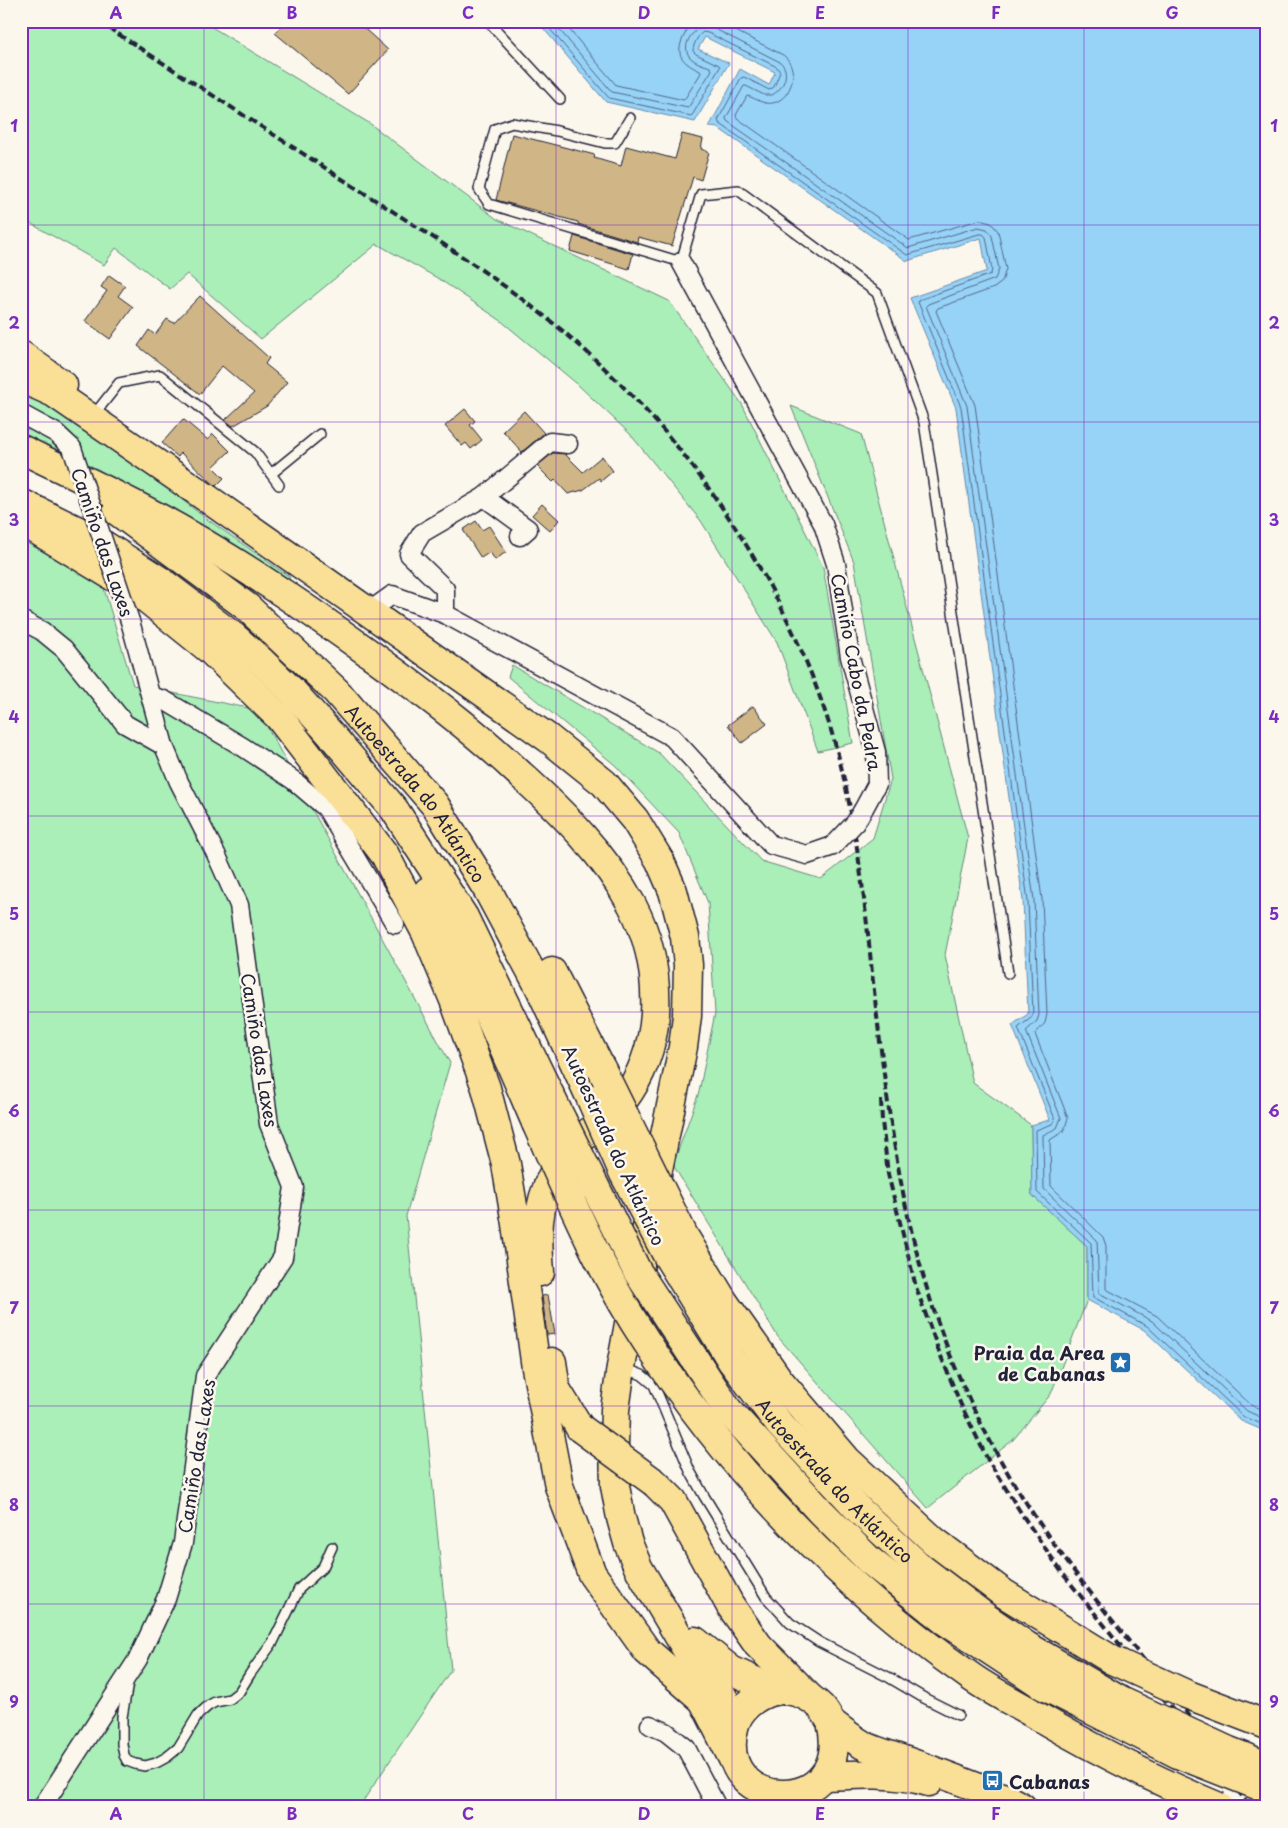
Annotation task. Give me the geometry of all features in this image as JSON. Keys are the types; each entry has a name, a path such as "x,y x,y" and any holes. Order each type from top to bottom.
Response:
{"highway":[{"path":"21,355 97,411 201,494"},
{"path":"21,378 54,393 548,738 604,783 647,837 674,891 685,937 688,965 687,1016 683,1047 621,1367 614,1444 615,1486 628,1543 634,1559 649,1588 688,1652 719,1689 735,1721"},
{"path":"21,449 154,515 223,555 319,617 436,702 494,749 556,807 600,856 632,905 649,945 655,988 655,1014 646,1058 638,1077 622,1102 560,1159 543,1193 537,1238 544,1314 556,1389 580,1428 655,1483 673,1501 730,1605 758,1645 822,1708 831,1722 835,1738 834,1757 824,1776 808,1789 785,1795 763,1791 745,1779 703,1700 648,1650 592,1574 559,1486 536,1368 506,1164 486,1088 454,1000 426,933 386,855 279,717 209,649 137,591 35,529 21,523"},
{"name":"Autoestrada do Atlántico","path":"21,459 104,502 247,607 336,691 435,805 496,905 540,988 592,1099 624,1174 668,1257 731,1360 780,1425 861,1512 922,1570 985,1618 1027,1646 1121,1701 1229,1751 1267,1766"},
{"name":"Autoestrada do Atlántico","path":"21,503 93,538 159,580 234,637 294,693 394,809 464,917 549,1122 637,1271 728,1410 820,1512 869,1560 944,1620 1044,1686 1178,1754 1267,1789"},
{"path":"247,607 303,641 360,697 409,755 471,839 551,971 684,1236 724,1302 780,1380 847,1460 934,1541 1003,1593 1112,1660 1186,1694 1267,1725"},
{"path":"549,1122 590,1242 646,1341 717,1441 770,1503 881,1609 968,1675 1084,1744 1166,1785 1219,1807"},
{"path":"664,1610 694,1640 731,1670 776,1691"},
{"path":"734,1761 730,1741 735,1721 747,1705 762,1695 776,1691 794,1691 810,1698"},
{"path":"831,1722 863,1745 1005,1798 1022,1807"},
{"path":"824,1776 872,1773 915,1778 1008,1807"}],"street":[{"name":"Camiño Cabo da Pedra","path":"367,613 392,595 445,614 672,737 771,845 807,855 833,846 855,823 877,784 876,752 850,657 836,564 823,524 681,262"},
{"name":"Camiño das Laxes","path":"21,414 56,432 72,448 130,621 164,746 179,782 216,854 238,905 268,1124 294,1187 284,1257 206,1376 183,1543 166,1599 149,1638 130,1671 42,1807"},
{"path":"445,614 445,589 409,554 422,532 484,497 550,442 568,444"},
{"path":"484,497 528,529 520,536"},
{"path":"21,620 42,630 64,649 125,724 164,746"},
{"path":"151,696 164,700 243,747 293,780 326,808 395,924"},
{"path":"650,1725 666,1732 686,1748 717,1807"}],"lane":[{"path":"488,21 560,99"},
{"path":"630,118 615,143 605,143 557,131 512,123 495,129 479,189 489,204 681,262 701,194 738,190 877,293 924,422 1008,973"},
{"path":"97,411 119,383 160,375 255,452 279,485"},
{"path":"271,474 320,434"},
{"path":"621,1367 642,1375 654,1385 690,1471 766,1597 784,1616 819,1642 958,1714"},
{"path":"130,1671 122,1717 122,1744 124,1755 128,1761 145,1766 168,1757 178,1748 198,1716 208,1706 215,1702 230,1699 238,1692 273,1642 300,1589 323,1567 332,1547"}],"green space":[{"path":"21,21 202,21 369,123 497,219 669,301 742,404 823,567 853,743 818,751 777,642 701,521 630,434 576,383 500,320 439,279 377,244 261,339 187,274 170,289 116,248 104,265 21,218"},
{"path":"21,364 133,461 204,517 290,577 287,582 21,436"},
{"path":"791,406 861,434 968,838 945,955 973,1083 1031,1125 1032,1195 1087,1246 1087,1300 1051,1394 1013,1440 928,1508 778,1337 673,1165 699,1092 715,1013 708,903 679,833 615,765 508,677 512,665 659,753 761,861 821,879 873,838 891,779 854,562"},
{"path":"21,540 102,582 133,685 258,710 450,1063 406,1216 451,1670 359,1807 21,1807"}],"water":[{"path":"537,21 1267,21 1267,1432 1241,1421 1144,1330 1087,1300 1087,1246 1032,1195 1031,1125 1050,1120 1012,1025 1028,1014 1023,901 956,408 910,298 987,271 981,238 907,261 718,128 709,127 740,69 769,85 775,72 705,37 698,49 729,63 695,122 606,102"}],"building":[{"path":"286,21 356,21 388,50 348,94 275,33"},
{"path":"512,134 595,155 594,158 621,166 626,146 675,159 682,134 703,139 701,149 709,152 701,180 693,177 672,246 638,237 637,242 578,224 578,222 496,200"},
{"path":"574,236 633,254 629,269 570,251"},
{"path":"109,275 125,286 118,296 133,307 110,339 85,321 107,291 101,287"},
{"path":"200,296 269,358 265,364 287,382 267,406 233,426 225,420 254,393 222,366 200,394 138,346 149,330 155,335 167,319 174,323"},
{"path":"465,409 475,421 470,425 482,440 471,449 466,443 462,446 445,426"},
{"path":"524,411 544,433 522,452 503,431"},
{"path":"183,419 208,440 213,434 230,451 213,467 224,478 216,486 181,453 178,457 162,443"},
{"path":"553,453 565,454 583,472 602,456 613,471 601,481 599,478 583,490 568,494 555,480 553,482 537,466"},
{"path":"542,504 559,520 550,531 532,515"},
{"path":"476,521 482,530 489,526 506,552 495,560 490,552 481,558 463,530"},
{"path":"753,706 767,724 742,743 728,725"},
{"path":"548,1295 555,1334 547,1335 542,1296"}],"railway":[{"path":"98,21 452,250 501,283 548,319 588,353 646,410 681,451 720,504 763,574 800,647 829,723 840,762 860,867 881,1051 898,1167 925,1282 958,1373 985,1432 1017,1488 1046,1532 1110,1617 1263,1807"},
{"path":"881,1100 888,1174 916,1287 938,1349 961,1405 988,1460 1023,1516 1063,1574 1251,1807"}],"place":[{"name":"Praia da Area de Cabanas","path":"1121,1362"},
{"name":"Cabanas","path":"993,1781"}]}
